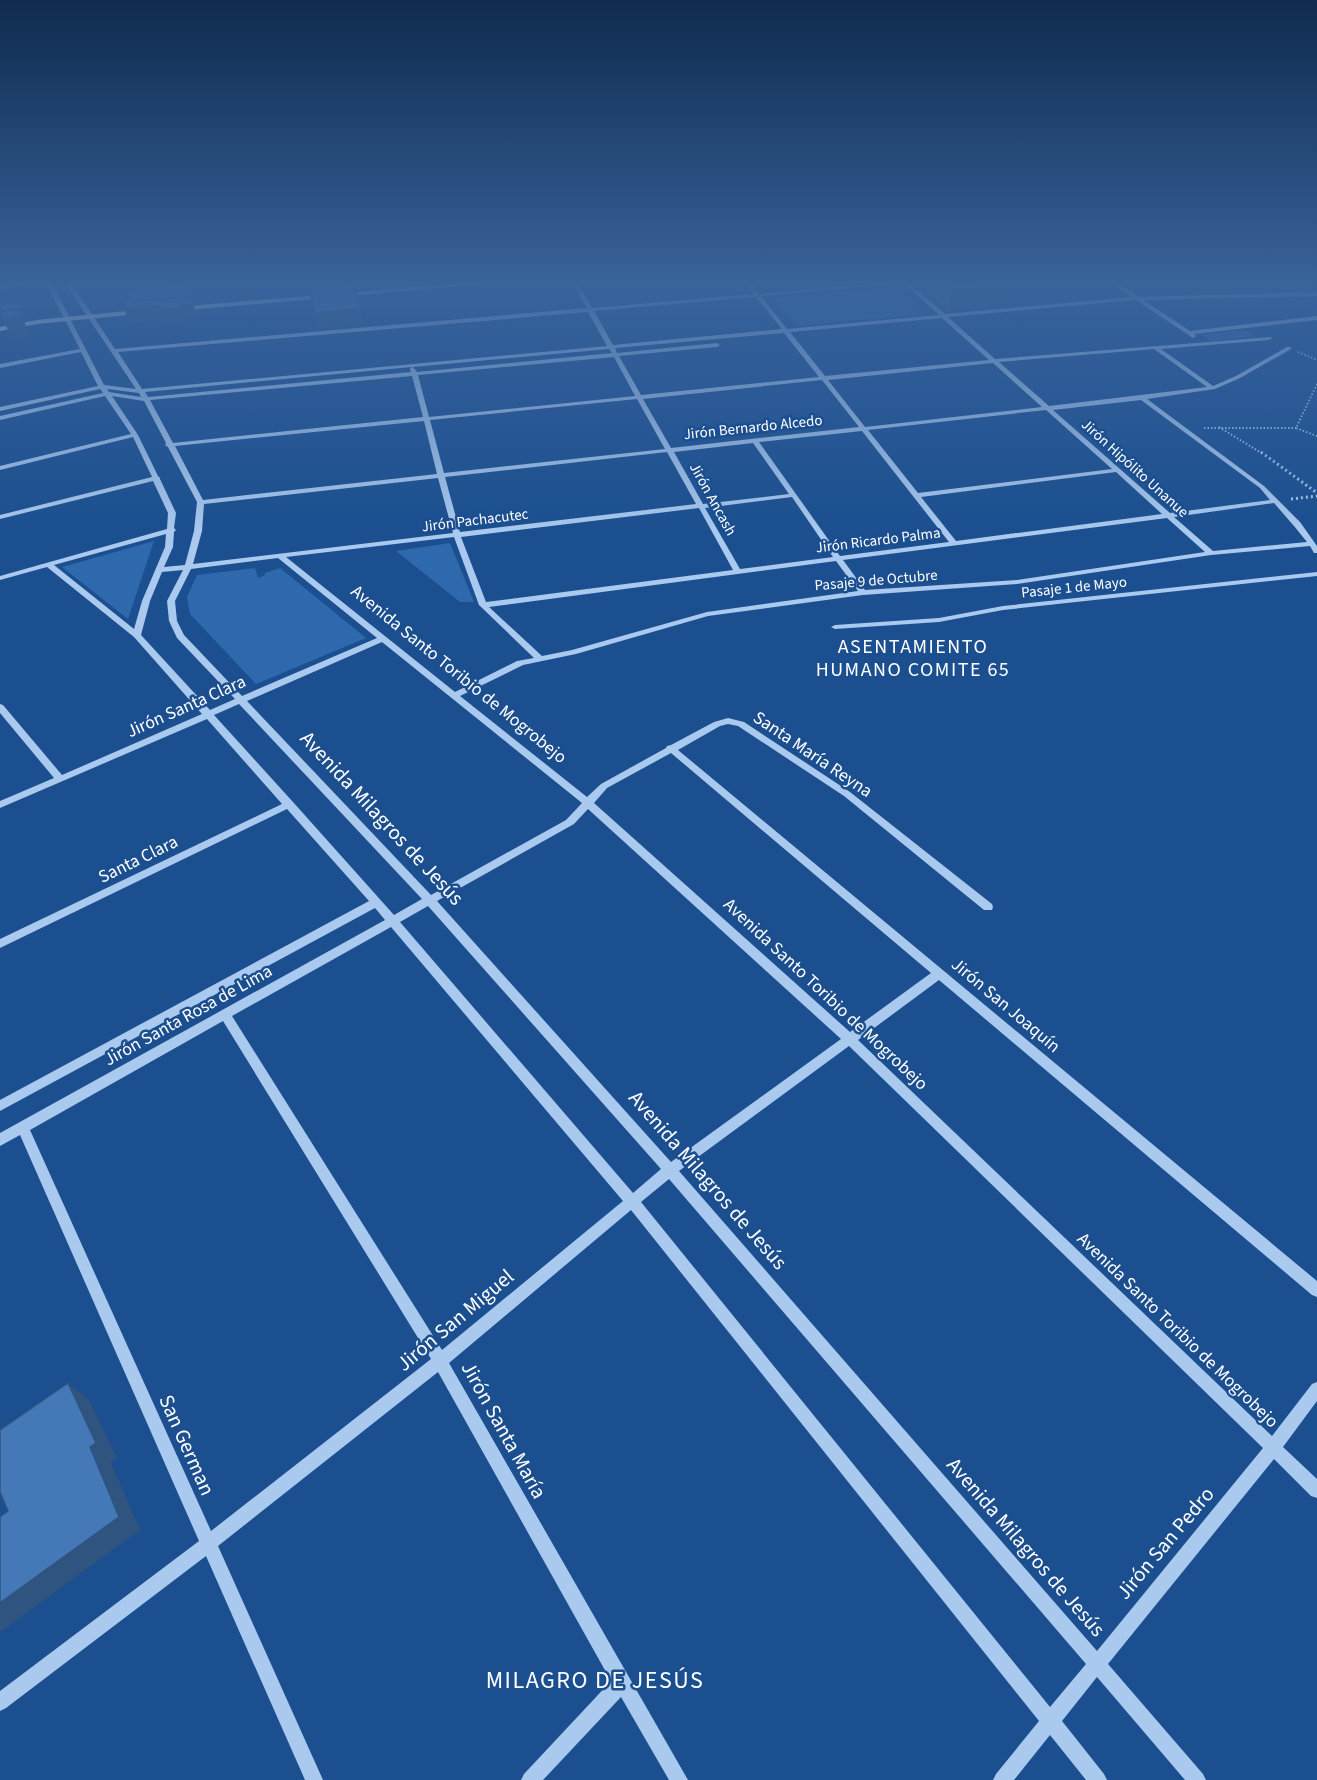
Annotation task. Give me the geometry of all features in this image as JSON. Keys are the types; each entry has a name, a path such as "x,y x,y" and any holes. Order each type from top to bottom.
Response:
{"street":[{"path":"91,366 102,387 135,435 172,513 172,530 137,635"},
{"path":"124,366 146,399 168,445 201,502 198,531 188,567"},
{"path":"0,418 107,394 146,399 439,366"},
{"path":"0,409 102,387 141,391 453,366"},
{"name":"Jirón Ancash","path":"622,366 738,572"},
{"path":"815,366 954,543"},
{"path":"168,445 943,366"},
{"name":"Jirón Hipólito Unanue","path":"1000,366 1211,553"},
{"path":"1182,366 1213,388"},
{"name":"Jirón Bernardo Alcedo","path":"201,502 1142,398 1213,388 1257,366"},
{"path":"413,369 457,536 483,605 540,659"},
{"path":"1142,398 1262,487 1297,524 1314,547"},
{"path":"0,468 135,435"},
{"path":"755,441 863,593"},
{"path":"916,495 1116,470"},
{"path":"0,517 157,478"},
{"name":"Jirón Pachacutec","path":"160,570 282,558 794,495"},
{"name":"Jirón Ricardo Palma","path":"483,605 1276,501"},
{"path":"0,578 172,530"},
{"name":"Pasaje 9 de Octubre","path":"456,695 520,663 707,614 863,593 1017,582 1211,553 1314,547"},
{"name":"Avenida Santo Toribio de Mogrobejo","path":"282,558 456,695 588,803 850,1040 1317,1490"},
{"path":"48,564 137,635 376,902 631,1200 1098,1780"},
{"name":"Avenida Milagros de Jesús","path":"188,567 171,601 173,621 180,636 431,902 670,1170 1197,1780"},
{"name":"Pasaje 1 de Mayo","path":"835,627 939,620 1003,608 1317,574"},
{"name":"Jirón Santa Clara","path":"0,805 384,638"},
{"path":"0,707 60,779"},
{"name":"Santa María Reyna","path":"393,922 570,822 604,786 670,748 717,724 728,722 741,724 847,794 988,907"},
{"name":"Jirón San Joaquín","path":"670,748 1317,1290"},
{"name":"Santa Clara","path":"0,944 290,804"},
{"name":"Jirón Santa Rosa de Lima","path":"0,1106 376,902"},
{"name":"Jirón Santa Rosa de Lima","path":"0,1140 393,922"},
{"name":"Jirón San Miguel","path":"0,1702 208,1544 440,1361 631,1200 940,973"},
{"name":"Jirón Santa María","path":"225,1015 440,1361 679,1780"},
{"name":"San German","path":"22,1128 314,1780"},
{"name":"Jirón San Pedro","path":"1002,1780 1273,1448 1317,1389"},
{"path":"530,1780 622,1683"}],"path":[{"path":"1296,428 1303,418 1317,384"},
{"path":"1219,427 1280,464 1317,494"},
{"path":"1185,430 1219,427 1296,428 1317,436"},
{"path":"1276,501 1317,494"}],"shaded area":[{"path":"154,541 128,619 62,567"},
{"path":"450,543 474,602 460,602 396,551"},
{"path":"255,568 258,578 280,568 366,638 256,684 190,614 187,597 197,575"}],"building":[{"path":"68,1383 96,1443 90,1447 119,1517 0,1603 0,1517 8,1511 0,1492 0,1430"}],"district":[{"name":"ASENTAMIENTO HUMANO COMITE 65","path":"913,658"},
{"name":"MILAGRO DE JESÚS","path":"595,1680"}]}
